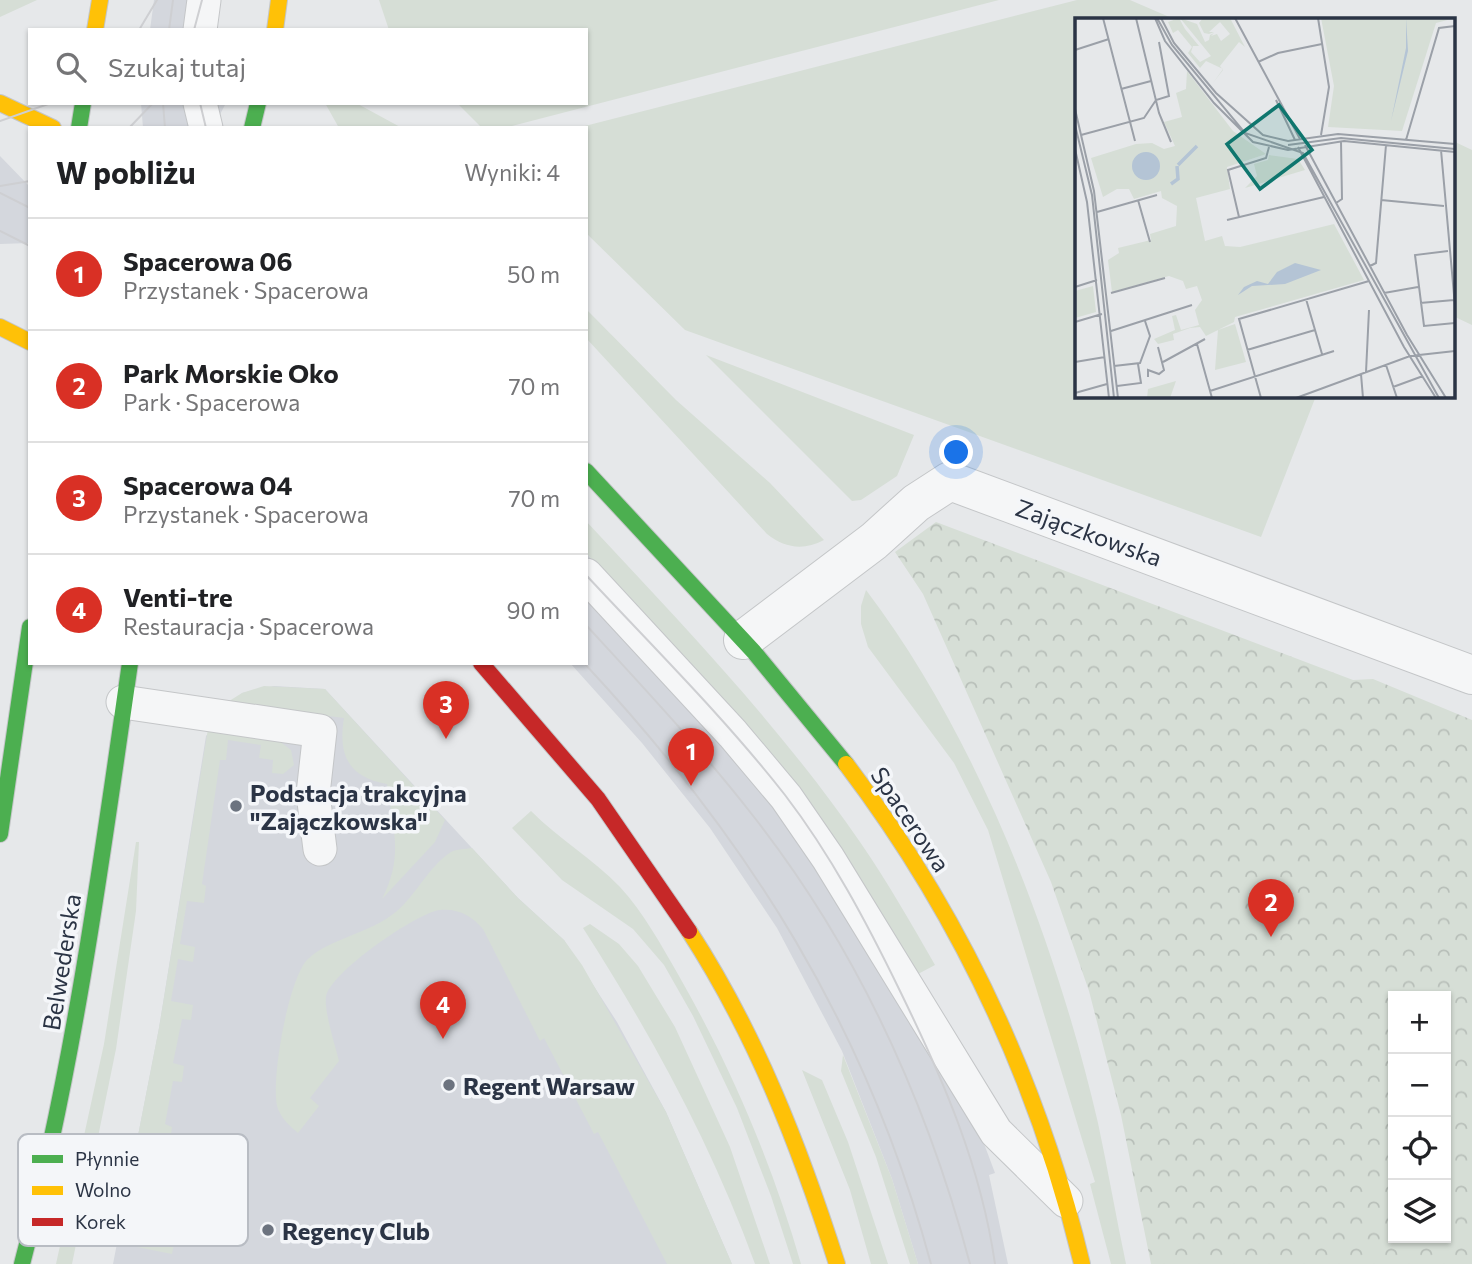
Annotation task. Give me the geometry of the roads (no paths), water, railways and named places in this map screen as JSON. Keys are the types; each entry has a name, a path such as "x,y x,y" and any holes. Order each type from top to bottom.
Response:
{"main road":[{"path":"95,28 100,0"},
{"path":"275,28 279,0"},
{"path":"0,103 49,126"},
{"path":"79,126 83,105"},
{"path":"252,126 258,105"},
{"path":"0,327 28,341"},
{"name":"Spacerowa","path":"588,473 743,640 871,798 935,894 990,998 1017,1059 1066,1201 1082,1264"},
{"path":"0,834 28,641"},
{"name":"Belwederska","path":"54,1134 71,1054 130,665"},
{"path":"483,665 601,802 669,894 696,938 772,1083 807,1171 837,1264"},
{"name":"Belwederska","path":"22,1264 27,1246"}],"street":[{"name":"Zajączkowska","path":"743,640 874,541 916,503 950,481 1472,675"}],"lane":[{"path":"200,28 204,0"},
{"path":"200,105 206,126"},
{"path":"588,577 733,734 786,797 828,858 996,1132 1066,1201"},
{"path":"123,702 320,731 313,794 320,849"}],"tram line":[{"path":"140,28 157,0"},
{"path":"169,28 173,0"},
{"path":"195,28 202,0"},
{"path":"0,121 45,105"},
{"path":"131,126 151,105"},
{"path":"163,105 165,126"},
{"path":"200,105 206,126"},
{"path":"0,186 28,181"},
{"path":"0,193 28,207"},
{"path":"0,231 28,245"},
{"path":"588,577 762,766 802,818 833,865 916,1024 945,1090 980,1192 995,1264"},
{"path":"588,627 734,792 826,920 857,974 910,1086 953,1204 970,1264"},
{"path":"586,665 644,730 699,799 750,869 796,941 837,1017 873,1095 905,1177 931,1264"}],"place":[{"name":"Spacerowa 04","path":"446,739"},
{"name":"Spacerowa 06","path":"691,786"},
{"name":"Podstacja trakcyjna \"Zajączkowska\"","path":"236,806"},
{"name":"Park Morskie Oko","path":"1271,937"},
{"name":"Venti-tre","path":"443,1039"},
{"name":"Regent Warsaw","path":"449,1085"},
{"name":"Regency Club","path":"268,1230"}]}
